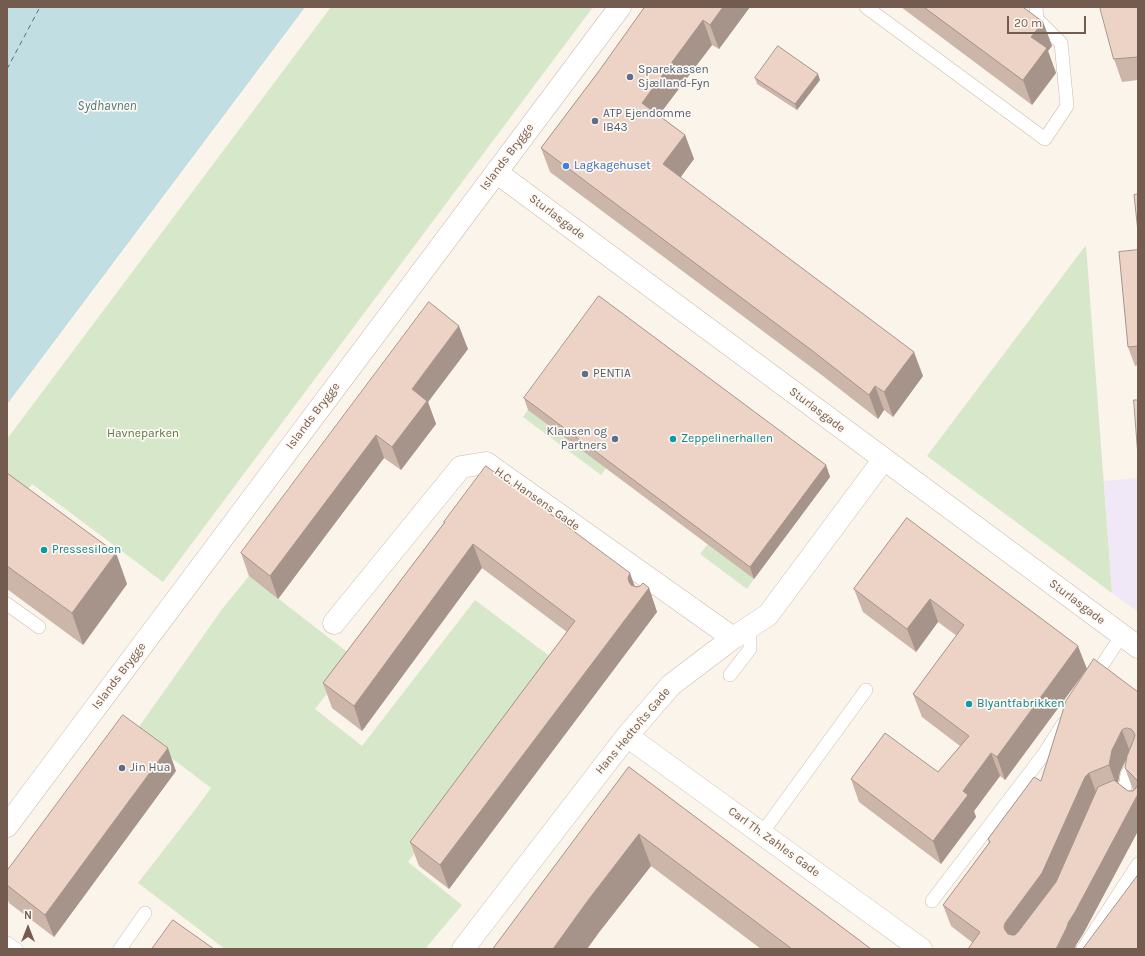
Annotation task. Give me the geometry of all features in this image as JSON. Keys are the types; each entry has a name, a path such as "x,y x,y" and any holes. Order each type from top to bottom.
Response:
{"street":[{"name":"Islands Brygge","path":"7,826 620,7"},
{"name":"Sturlasgade","path":"496,172 1130,641"},
{"name":"Hans Hedtofts Gade","path":"463,949 627,736 671,685 742,633 768,616 884,459"},
{"name":"H.C. Hansens Gade","path":"334,622 461,467 486,463 654,591 742,633"},
{"name":"Carl Th. Zahles Gade","path":"627,736 921,949"}],"lane":[{"path":"866,7 1045,139 1067,106 1061,43 1037,19 1036,7"},
{"path":"7,604 39,627"},
{"path":"730,675 750,649 742,633"},
{"path":"1086,689 1130,641"},
{"path":"762,833 866,690"},
{"path":"932,901 1044,754 1069,715"},
{"path":"1135,758 1118,796 1138,806"},
{"path":"1083,949 1138,864"},
{"path":"120,949 145,913"},
{"path":"7,943 16,949"}],"shaded area":[{"path":"1138,478 1138,612 1112,593 1104,481"}],"green space":[{"name":"Havneparken","path":"331,7 593,7 163,582 32,484 7,516 7,439"},
{"path":"1086,245 1112,593 927,456"},
{"path":"528,410 606,468 601,475 523,417"},
{"path":"708,544 754,579 747,589 700,554"},
{"path":"249,576 355,658 315,709 362,746 475,600 556,661 408,862 462,905 425,949 225,949 138,883 211,788 136,731 223,608"}],"water":[{"name":"Sydhavnen","path":"7,7 305,7 7,404"}],"pier":[{"path":"305,7 307,7 7,406 7,404"}],"building":[{"path":"645,7 723,7 710,25 703,20 642,103 685,135 663,164 914,352 884,392 875,386 869,395 814,352 541,148"},
{"path":"924,7 1023,7 1043,22 1031,37 1047,48 1023,80"},
{"path":"1100,7 1138,7 1138,57 1114,59"},
{"path":"778,46 818,74 795,104 755,78"},
{"path":"1138,194 1138,232 1134,195"},
{"path":"1138,250 1138,346 1128,347 1119,252"},
{"name":"Zeppelinerhallen","path":"599,296 826,465 750,567 524,398"},
{"path":"429,302 459,326 412,389 427,401 392,447 376,435 270,576 241,553"},
{"path":"1134,400 1138,400 1138,456"},
{"path":"486,466 630,573 628,578 631,585 636,587 643,583 649,588 440,865 410,842 575,621 473,544 354,706 323,683"},
{"name":"Pressesiloen","path":"7,473 116,553 72,613 7,566"},
{"name":"Blyantfabrikken","path":"907,518 1078,646 997,757 991,753 963,791 968,795 933,841 851,779 885,733 938,772 969,736 913,694 964,625 930,599 907,629 854,589"},
{"path":"1094,659 1138,692 1138,784 1138,794 1068,923 1056,949 968,949 980,932 943,905 990,842 988,839 1034,777 1041,781 1066,701","holes":["1127,728 1131,729 1135,735 1127,756 1125,768 1137,780 1138,784 1133,791 1128,791 1114,780 1098,787 1056,882 1018,932 1015,935 1008,934 1004,927 1005,923 1042,873 1085,777 1089,773 1109,765 1112,750 1122,730"]},
{"path":"123,715 168,748 45,915 7,885 7,871"},
{"path":"629,767 871,949 792,949 639,834 553,949 493,949"},
{"path":"1138,875 1138,949 1083,949"},
{"path":"173,920 214,949 152,949"}],"ferry route":[{"path":"7,69 40,7"}],"place":[{"name":"Sparekassen Sjælland-Fyn","path":"630,77"},
{"name":"ATP Ejendomme IB43","path":"595,121"},
{"name":"Lagkagehuset","path":"566,166"},
{"name":"PENTIA","path":"585,374"},
{"name":"Klausen og Partners","path":"615,439"},
{"name":"Zeppelinerhallen","path":"673,439"},
{"name":"Pressesiloen","path":"44,550"},
{"name":"Blyantfabrikken","path":"969,704"},
{"name":"Jin Hua","path":"122,768"}]}
